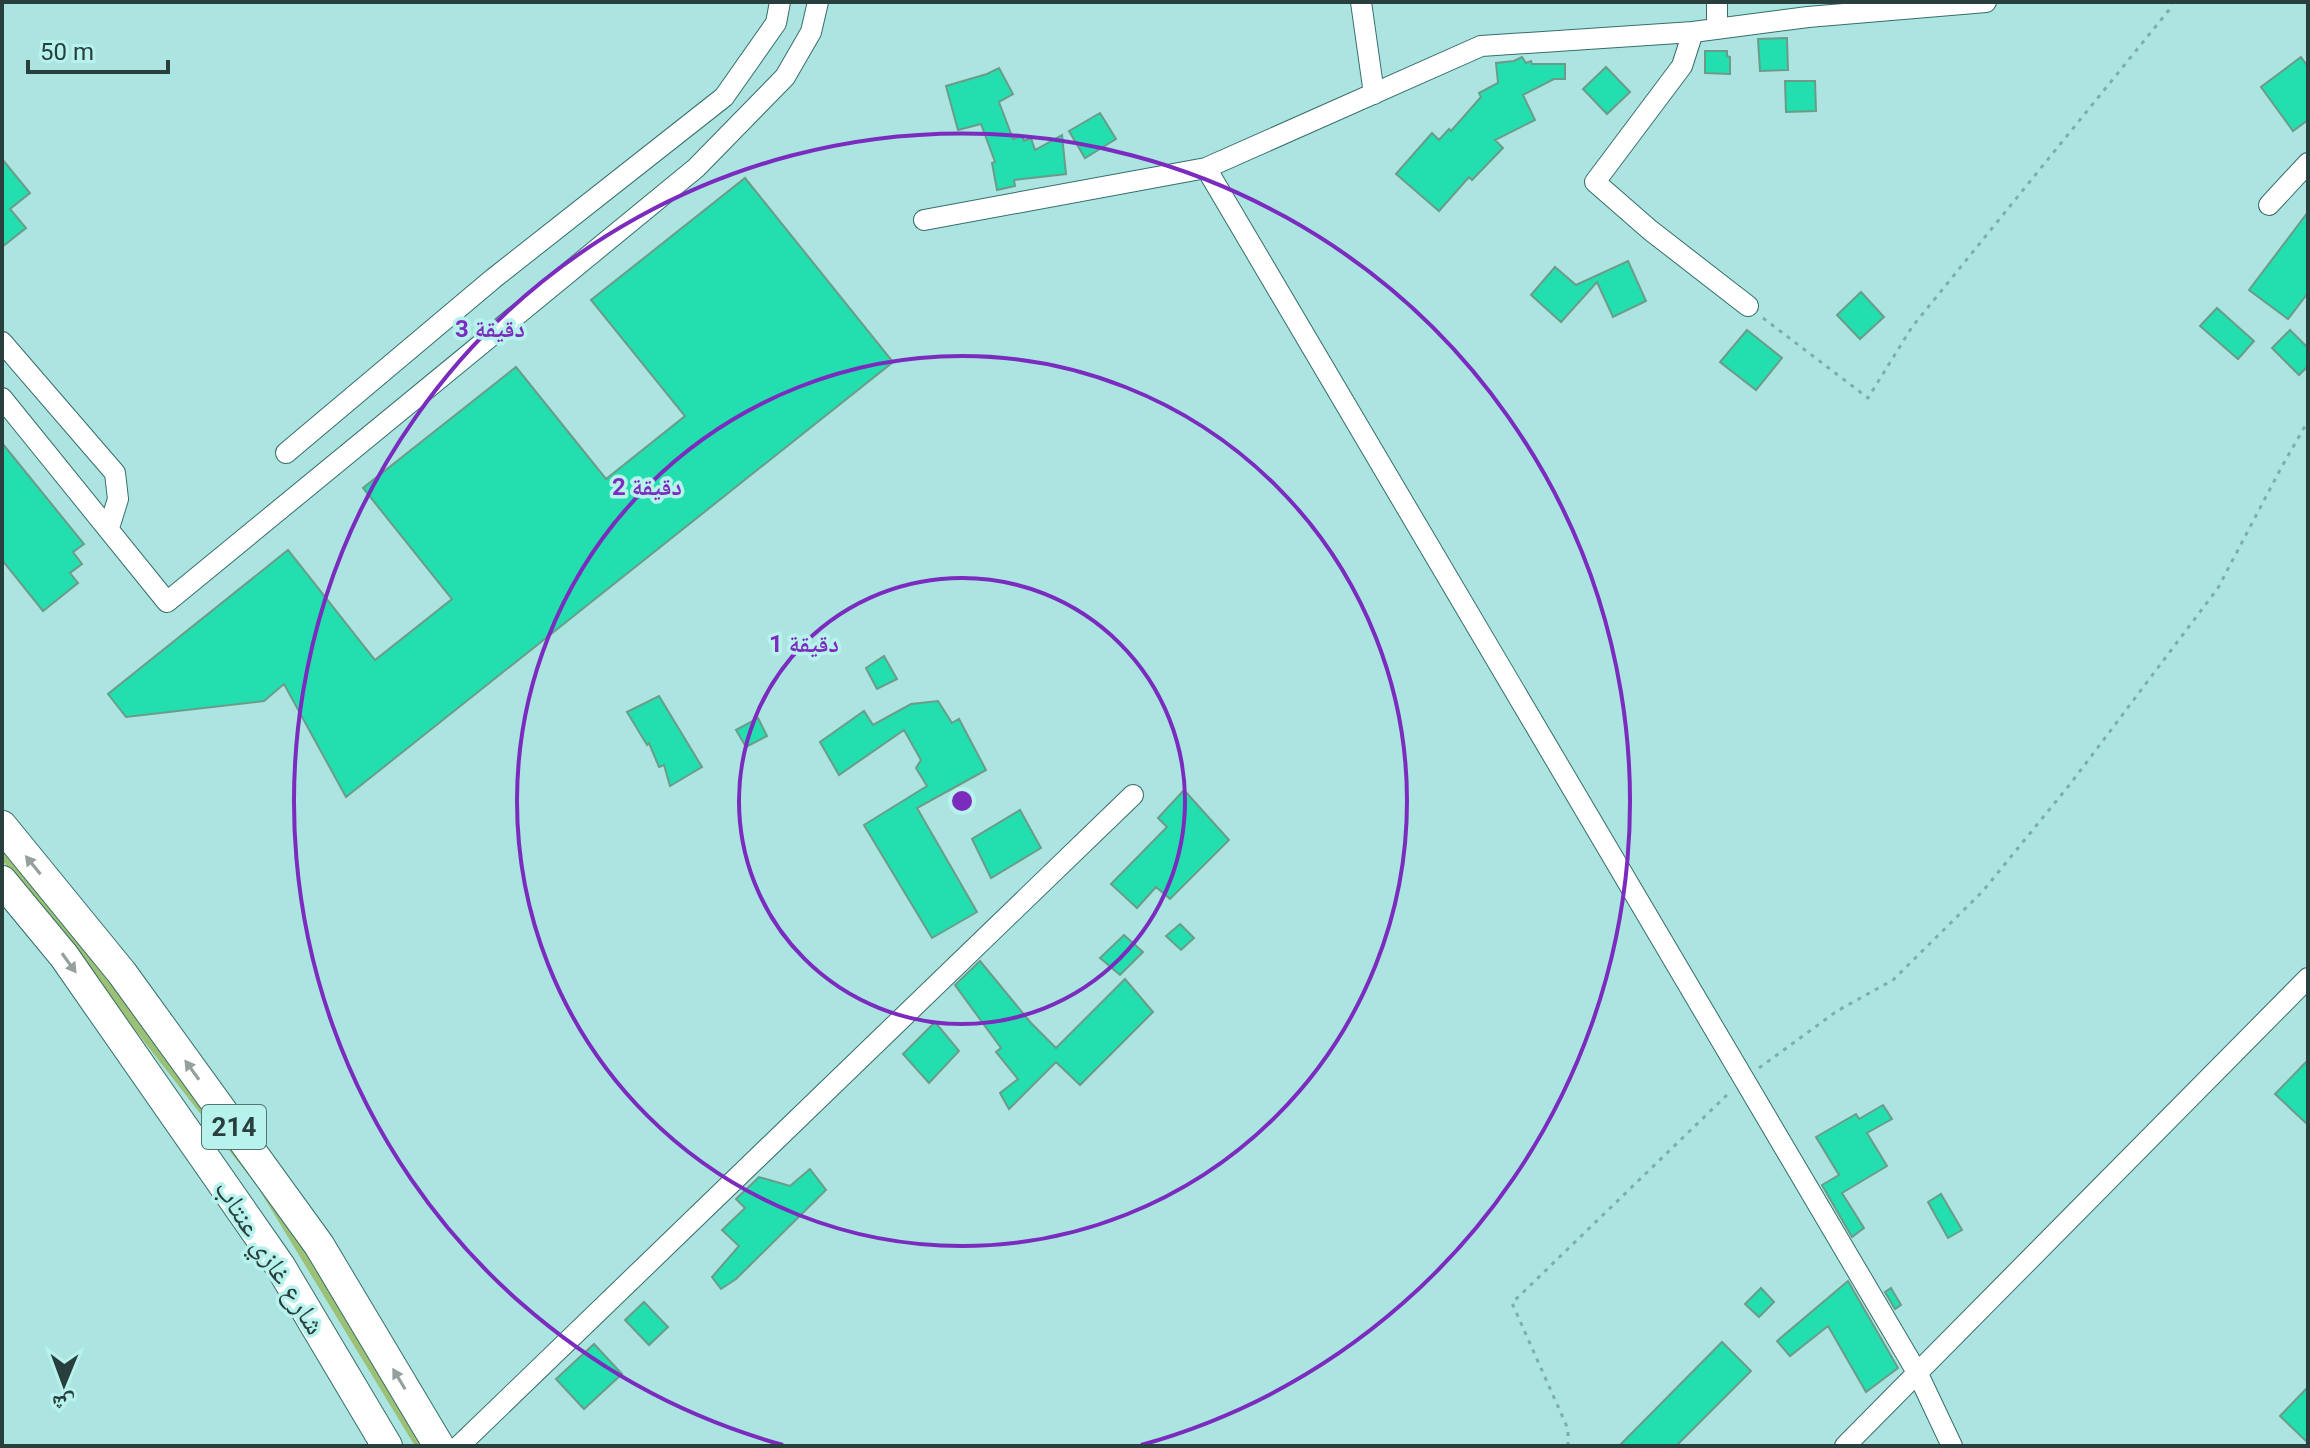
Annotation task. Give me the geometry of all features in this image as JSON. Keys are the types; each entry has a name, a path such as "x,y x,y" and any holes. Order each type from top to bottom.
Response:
{"highway":[{"name":"214","path":"2,826 122,973 319,1245 439,1446"},
{"name":"شارع غازي عنتاب","path":"2,881 64,956 280,1266 387,1446"}],"street":[{"path":"286,453 494,278 724,97 776,23 780,2"},
{"path":"2,398 167,602 696,168 785,77 811,32 818,2"},
{"path":"1361,2 1374,94"},
{"path":"1717,2 1717,28"},
{"path":"924,220 1206,168 1481,46 1693,32 1808,17 1986,2"},
{"path":"1693,32 1682,66 1595,182 1650,230 1748,306"},
{"path":"2269,205 2308,163"},
{"path":"1206,168 1918,1374 1952,1446"},
{"path":"2,342 115,473 118,499 109,528"},
{"path":"459,1446 1133,795"},
{"path":"1845,1446 2308,978"}],"path":[{"path":"1748,306 1868,398 1912,327 2082,119 2169,10 2172,2"},
{"path":"1568,1446 1568,1429 1512,1303 1744,1079 1837,1011 1893,980 1983,891 2071,783 2218,588 2308,421"}],"green space":[{"path":"2,843 108,973 270,1189 426,1446 415,1446 257,1186 2,860"}],"building":[{"path":"1787,38 1788,70 1760,71 1758,39"},
{"path":"1705,51 1727,51 1730,74 1705,73"},
{"path":"1522,57 1526,63 1531,61 1532,64 1565,64 1565,79 1554,79 1523,95 1535,120 1495,140 1503,148 1472,180 1469,177 1439,211 1396,174 1432,133 1439,140 1449,129 1451,131 1481,97 1479,93 1498,83 1496,63"},
{"path":"2301,57 2308,67 2308,120 2293,131 2261,87"},
{"path":"1606,67 1630,92 1607,114 1583,89"},
{"path":"999,68 1013,94 999,102 1013,139 1022,136 1024,141 1031,138 1035,150 1062,135 1066,174 1014,180 1015,186 997,190 992,163 995,162 981,124 958,130 946,86"},
{"path":"1785,81 1815,81 1816,111 1786,112"},
{"path":"1100,113 1116,139 1085,158 1069,131"},
{"path":"2,159 30,193 10,209 26,228 2,247"},
{"path":"745,178 893,362 346,797 284,684 264,701 126,717 108,694 288,550 375,660 452,599 363,488 516,367 606,479 685,416 591,300"},
{"path":"2308,212 2308,293 2288,319 2249,290"},
{"path":"1628,261 1646,301 1613,317 1597,282 1561,322 1531,295 1555,267 1576,285"},
{"path":"1861,292 1884,317 1860,339 1837,315"},
{"path":"2217,308 2254,341 2238,359 2200,326"},
{"path":"1747,330 1782,358 1756,390 1720,362"},
{"path":"2290,330 2308,348 2308,366 2299,375 2272,348"},
{"path":"2,443 84,544 73,552 82,564 70,573 78,583 43,611 2,560"},
{"path":"884,656 897,679 877,689 866,668"},
{"path":"659,696 702,767 670,786 664,765 659,767 649,743 647,745 627,712"},
{"path":"938,701 952,723 959,719 986,770 917,808 977,912 932,938 864,825 927,786 916,768 921,760 904,730 839,775 820,742 864,711 873,725 911,704"},
{"path":"758,718 767,736 746,747 736,730"},
{"path":"1184,790 1229,840 1170,899 1156,887 1137,908 1111,884 1167,827 1158,818"},
{"path":"1020,810 1041,848 991,878 972,839"},
{"path":"1180,924 1194,938 1181,950 1166,936"},
{"path":"1124,935 1143,952 1120,975 1100,958"},
{"path":"980,961 1056,1048 1125,979 1153,1012 1080,1085 1056,1062 1009,1109 1000,1093 1018,1079 996,1052 1001,1048 955,985"},
{"path":"935,1022 959,1051 929,1083 903,1054"},
{"path":"2308,1060 2308,1125 2275,1094"},
{"path":"1883,1105 1892,1119 1867,1133 1887,1166 1842,1193 1864,1228 1852,1237 1822,1185 1839,1175 1816,1137 1856,1114 1859,1119"},
{"path":"810,1169 826,1190 736,1279 721,1289 712,1277 739,1246 722,1230 745,1208 736,1199 759,1177 790,1186"},
{"path":"1941,1194 1962,1230 1948,1238 1928,1202"},
{"path":"1848,1281 1898,1368 1866,1392 1828,1326 1790,1356 1777,1341"},
{"path":"1761,1288 1774,1302 1759,1317 1745,1304"},
{"path":"1891,1288 1901,1305 1895,1309 1885,1292"},
{"path":"644,1302 668,1327 649,1345 625,1320"},
{"path":"1722,1342 1751,1371 1676,1446 1619,1446"},
{"path":"594,1344 622,1374 584,1409 556,1379"},
{"path":"2308,1387 2308,1443 2280,1416"}]}
